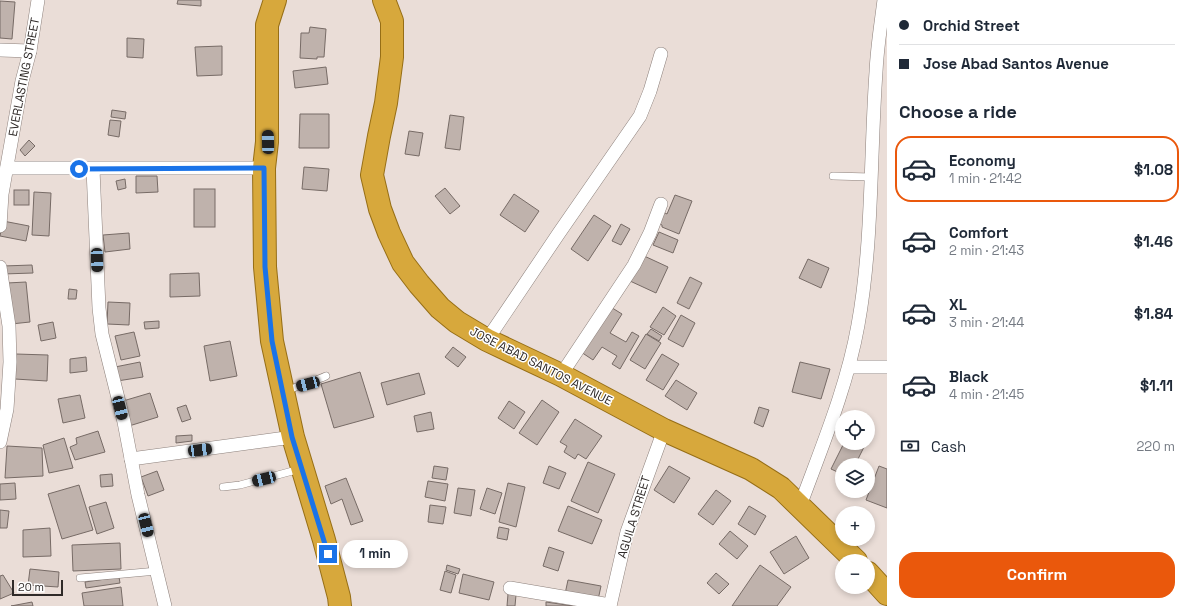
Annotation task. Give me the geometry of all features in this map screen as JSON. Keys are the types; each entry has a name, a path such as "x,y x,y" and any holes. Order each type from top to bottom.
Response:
{"highway":[{"path":"275,0 267,25 268,142 264,168 266,275 272,341 292,437 324,540 340,606"},
{"name":"JOSE ABAD SANTOS AVENUE","path":"384,0 392,21 392,57 386,103 372,175 380,209 403,262 419,284 440,308 458,322 487,340 562,375 664,430 751,470 781,488 849,554"},
{"path":"875,581 887,594"}],"street":[{"name":"EVERLASTING STREET","path":"0,226 1,194 22,80 30,51 38,0"},
{"path":"800,506 849,367 858,325 864,284 869,220 876,71 884,0"},
{"path":"0,50 30,51"},
{"path":"487,340 640,116 650,91 661,54"},
{"path":"7,168 264,168"},
{"path":"93,169 98,308 102,334 165,606"},
{"path":"562,375 634,265 650,232 661,204"},
{"path":"0,267 9,326 10,362 0,442"},
{"path":"849,367 887,367"},
{"name":"AGUILA STREET","path":"610,606 627,532 664,430"},
{"path":"131,459 292,437"},
{"path":"510,588 610,606"}],"lane":[{"path":"833,176 871,177"},
{"path":"283,392 326,376"},
{"path":"223,488 302,469"},
{"path":"80,578 157,571"}],"building":[{"path":"178,0 201,0 201,6 177,4"},
{"path":"0,1 15,2 12,39 0,38"},
{"path":"310,27 326,29 324,57 317,57 317,59 300,58 301,33 309,33"},
{"path":"127,38 144,39 143,58 127,57"},
{"path":"222,46 222,75 197,76 195,47"},
{"path":"326,67 328,84 295,88 293,71"},
{"path":"112,110 126,112 125,119 111,117"},
{"path":"300,114 329,114 329,148 299,148"},
{"path":"450,115 464,117 460,150 445,148"},
{"path":"110,120 121,121 119,137 108,135"},
{"path":"409,131 423,133 419,156 405,154"},
{"path":"29,140 35,146 25,156 20,150"},
{"path":"304,167 329,169 327,191 302,189"},
{"path":"136,176 157,176 158,192 136,193"},
{"path":"125,179 126,188 118,190 116,181"},
{"path":"445,188 460,206 450,214 435,196"},
{"path":"194,189 215,189 215,227 194,227"},
{"path":"14,190 29,190 29,205 14,205"},
{"path":"34,192 51,193 49,236 32,235"},
{"path":"514,194 539,211 525,232 500,215"},
{"path":"675,195 692,201 679,234 662,227 662,225 656,222 661,211 667,214"},
{"path":"594,215 611,226 588,261 571,249"},
{"path":"3,221 29,226 26,241 0,236"},
{"path":"621,224 630,229 621,245 612,241"},
{"path":"659,232 678,240 673,253 653,245"},
{"path":"129,233 130,249 105,252 103,235"},
{"path":"642,255 668,267 656,293 630,281"},
{"path":"808,259 829,268 821,288 799,278"},
{"path":"32,265 33,273 3,274 3,266"},
{"path":"199,273 200,296 170,297 170,274"},
{"path":"690,277 702,283 689,309 677,303"},
{"path":"26,282 30,322 11,324 7,283"},
{"path":"69,289 77,290 76,299 68,299"},
{"path":"108,302 130,303 129,325 107,324"},
{"path":"609,306 622,314 610,333 626,342 632,332 639,336 620,369 612,364 617,356 602,347 593,360 581,352"},
{"path":"663,307 676,316 664,335 650,327"},
{"path":"681,315 695,323 683,347 668,339"},
{"path":"159,321 159,328 145,329 144,322"},
{"path":"53,322 56,338 41,341 38,325"},
{"path":"651,329 662,336 659,341 647,334"},
{"path":"134,332 140,356 121,360 115,336"},
{"path":"646,334 661,343 645,369 630,360"},
{"path":"230,341 237,376 210,381 204,346"},
{"path":"453,347 466,357 458,367 445,357"},
{"path":"16,354 48,355 47,381 15,379"},
{"path":"662,354 679,364 663,390 646,380"},
{"path":"86,357 87,371 70,373 70,359"},
{"path":"140,362 143,377 117,381 115,367"},
{"path":"800,362 830,369 821,399 792,392"},
{"path":"360,372 374,417 334,428 321,384"},
{"path":"419,373 425,394 387,405 381,383"},
{"path":"676,380 697,393 687,410 665,396"},
{"path":"150,393 158,417 129,426 123,401"},
{"path":"80,395 85,418 63,423 58,399"},
{"path":"542,400 559,412 537,445 519,433"},
{"path":"509,401 525,412 514,429 498,418"},
{"path":"186,405 191,419 182,422 177,408"},
{"path":"759,407 769,410 763,427 754,423"},
{"path":"431,412 434,429 417,432 414,416"},
{"path":"575,419 602,436 586,459 578,454 575,459 564,452 567,446 560,442"},
{"path":"98,431 105,452 75,460 70,447 77,444 76,438"},
{"path":"192,435 192,441 176,443 176,436"},
{"path":"64,438 73,468 49,473 43,445"},
{"path":"7,446 42,448 43,476 5,478"},
{"path":"840,450 862,450 858,458 836,458"},
{"path":"835,461 835,471 831,469"},
{"path":"588,462 615,474 598,513 571,501"},
{"path":"434,466 448,468 446,480 432,478"},
{"path":"549,466 566,473 559,489 543,483"},
{"path":"669,466 690,478 674,503 654,490"},
{"path":"879,466 887,469 887,508 866,500 867,498 875,498 875,476"},
{"path":"157,471 164,490 148,496 141,477"},
{"path":"112,474 113,486 101,487 100,475"},
{"path":"346,478 363,521 351,525 342,499 331,504 325,486"},
{"path":"428,481 448,484 445,501 425,497"},
{"path":"15,483 16,499 0,500 0,484"},
{"path":"508,483 525,487 516,527 499,522"},
{"path":"79,485 93,530 62,539 48,494"},
{"path":"458,488 475,490 471,516 454,513"},
{"path":"487,488 502,493 495,514 480,509"},
{"path":"716,490 731,501 713,525 698,514"},
{"path":"106,502 114,528 97,534 89,507"},
{"path":"430,505 446,507 443,524 428,522"},
{"path":"568,506 602,520 592,544 558,531"},
{"path":"749,506 766,516 755,535 738,524"},
{"path":"0,510 9,511 7,528 0,528"},
{"path":"499,527 509,529 507,540 497,538"},
{"path":"50,528 51,556 23,557 23,530"},
{"path":"730,531 748,546 737,559 719,544"},
{"path":"796,536 809,558 784,574 770,552"},
{"path":"120,543 121,569 73,571 72,545"},
{"path":"549,547 564,552 558,571 543,566"},
{"path":"447,565 460,569 458,574 446,570"},
{"path":"760,565 791,587 777,606 732,606"},
{"path":"30,569 59,572 58,587 28,585"},
{"path":"445,571 456,575 451,593 440,590"},
{"path":"716,573 729,584 719,594 707,583"},
{"path":"463,574 494,582 489,600 459,593"},
{"path":"3,575 14,593 0,599 0,576"},
{"path":"119,577 120,583 86,588 85,582"},
{"path":"568,580 601,586 598,600 565,594"},
{"path":"121,587 123,606 84,606 82,593"},
{"path":"508,594 516,595 515,606 507,606"},
{"path":"32,602 33,606 11,606"},
{"path":"546,602 573,606 546,606"}],"route":[{"path":"79,169 264,168 265,267 272,341 292,437 328,554"}]}
